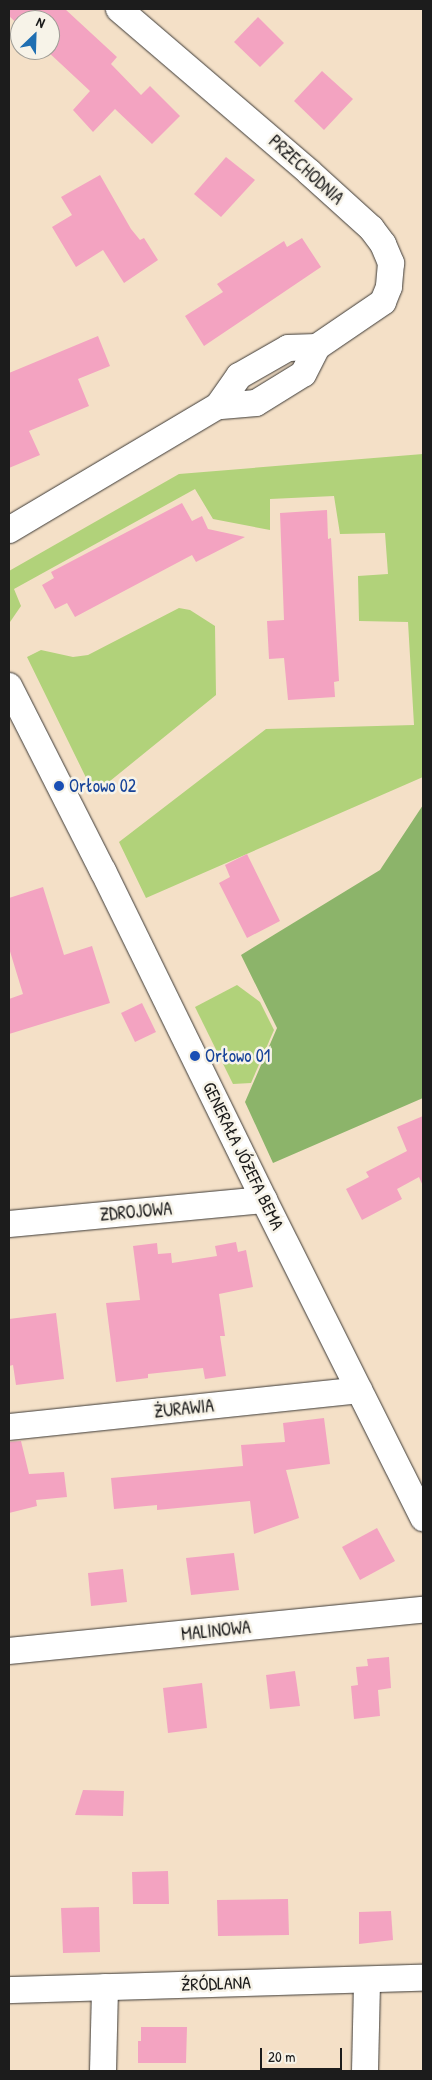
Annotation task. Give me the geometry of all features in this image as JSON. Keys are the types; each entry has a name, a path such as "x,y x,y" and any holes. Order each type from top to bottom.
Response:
{"street":[{"name":"PRZECHODNIA","path":"9,530 218,406 239,376 288,348 318,347 386,298 392,263 383,244 371,228 310,172 119,9"},
{"name":"GENERAŁA JÓZEFA BEMA","path":"9,686 112,888 264,1200 423,1518"},
{"name":"ZDROJOWA","path":"9,1224 264,1200"},
{"name":"ŻURAWIA","path":"9,1427 359,1390"},
{"name":"MALINOWA","path":"9,1651 423,1610"},
{"name":"ŹRÓDLANA","path":"9,1990 423,1978"},
{"path":"365,2071 367,1980"},
{"path":"103,2071 105,1987"}],"green space":[{"path":"423,454 423,777 146,898 119,842 266,729 414,725 408,622 359,621 358,576 388,574 385,533 340,534 334,496 270,499 270,530 213,519 195,489 14,589 21,606 10,622 9,571 179,474"},
{"path":"179,608 190,610 215,626 216,695 94,794 27,657 41,650 73,657 88,655"},
{"path":"423,805 423,1098 273,1163 245,1102 277,1028 241,955 380,870"},
{"path":"237,985 260,1002 274,1030 251,1083 233,1084 195,1007"}],"building":[{"path":"9,9 65,9 117,57 111,64 141,95 150,86 180,116 152,144 115,109 93,132 73,110 90,91 57,60 60,60 60,10 10,10 9,16"},
{"path":"258,17 284,43 260,67 234,42"},
{"path":"322,71 353,99 324,130 294,101"},
{"path":"226,157 255,180 221,217 194,194"},
{"path":"100,175 131,229 140,240 144,238 158,260 124,283 103,250 76,267 52,227 72,215 61,197"},
{"path":"302,238 321,267 204,346 185,316 223,292 217,284 284,241 287,247"},
{"path":"98,336 110,366 78,379 89,406 29,431 40,455 9,468 9,373"},
{"path":"182,503 192,521 202,516 208,529 245,537 196,562 192,555 75,617 67,603 55,609 42,585 54,578 51,572"},
{"path":"327,510 328,539 331,538 339,681 334,682 335,697 288,700 284,658 269,659 267,621 284,620 280,513"},
{"path":"247,854 280,921 247,938 219,883 230,877 225,865"},
{"path":"43,887 64,955 92,946 110,1003 9,1034 9,999 23,994 9,948 9,898"},
{"path":"142,1003 156,1032 135,1042 121,1013"},
{"path":"423,1116 423,1186 419,1177 397,1189 402,1199 362,1220 346,1189 369,1177 366,1172 407,1151 397,1127"},
{"path":"236,1242 238,1252 246,1250 253,1287 219,1294 225,1336 220,1336 226,1376 205,1379 203,1368 148,1374 148,1378 116,1382 106,1303 140,1300 133,1246 157,1243 158,1254 171,1253 172,1263 217,1256 215,1246"},
{"path":"56,1313 64,1379 16,1385 13,1365 9,1366 9,1319"},
{"path":"324,1418 330,1464 286,1470 299,1518 254,1534 250,1501 157,1510 157,1505 114,1509 111,1478 243,1466 241,1445 285,1442 283,1423"},
{"path":"21,1441 29,1474 64,1472 67,1497 36,1500 37,1506 9,1513 9,1442"},
{"path":"377,1528 395,1561 360,1580 342,1547"},
{"path":"234,1553 239,1590 191,1595 186,1558"},
{"path":"123,1569 127,1602 91,1606 88,1573"},
{"path":"389,1657 391,1688 378,1690 380,1716 354,1719 351,1686 358,1685 356,1667 368,1666 367,1659"},
{"path":"295,1671 300,1706 270,1709 266,1675"},
{"path":"202,1683 207,1728 168,1733 163,1688"},
{"path":"83,1790 124,1791 123,1816 75,1815"},
{"path":"168,1871 169,1904 133,1904 132,1872"},
{"path":"288,1899 289,1935 218,1936 217,1900"},
{"path":"99,1907 100,1952 63,1953 61,1908"},
{"path":"391,1911 393,1940 359,1944 359,1912"},
{"path":"141,2027 187,2027 186,2063 138,2063 138,2041 141,2041"}],"place":[{"name":"Orłowo 02","path":"59,786"},
{"name":"Orłowo 01","path":"195,1056"}]}
